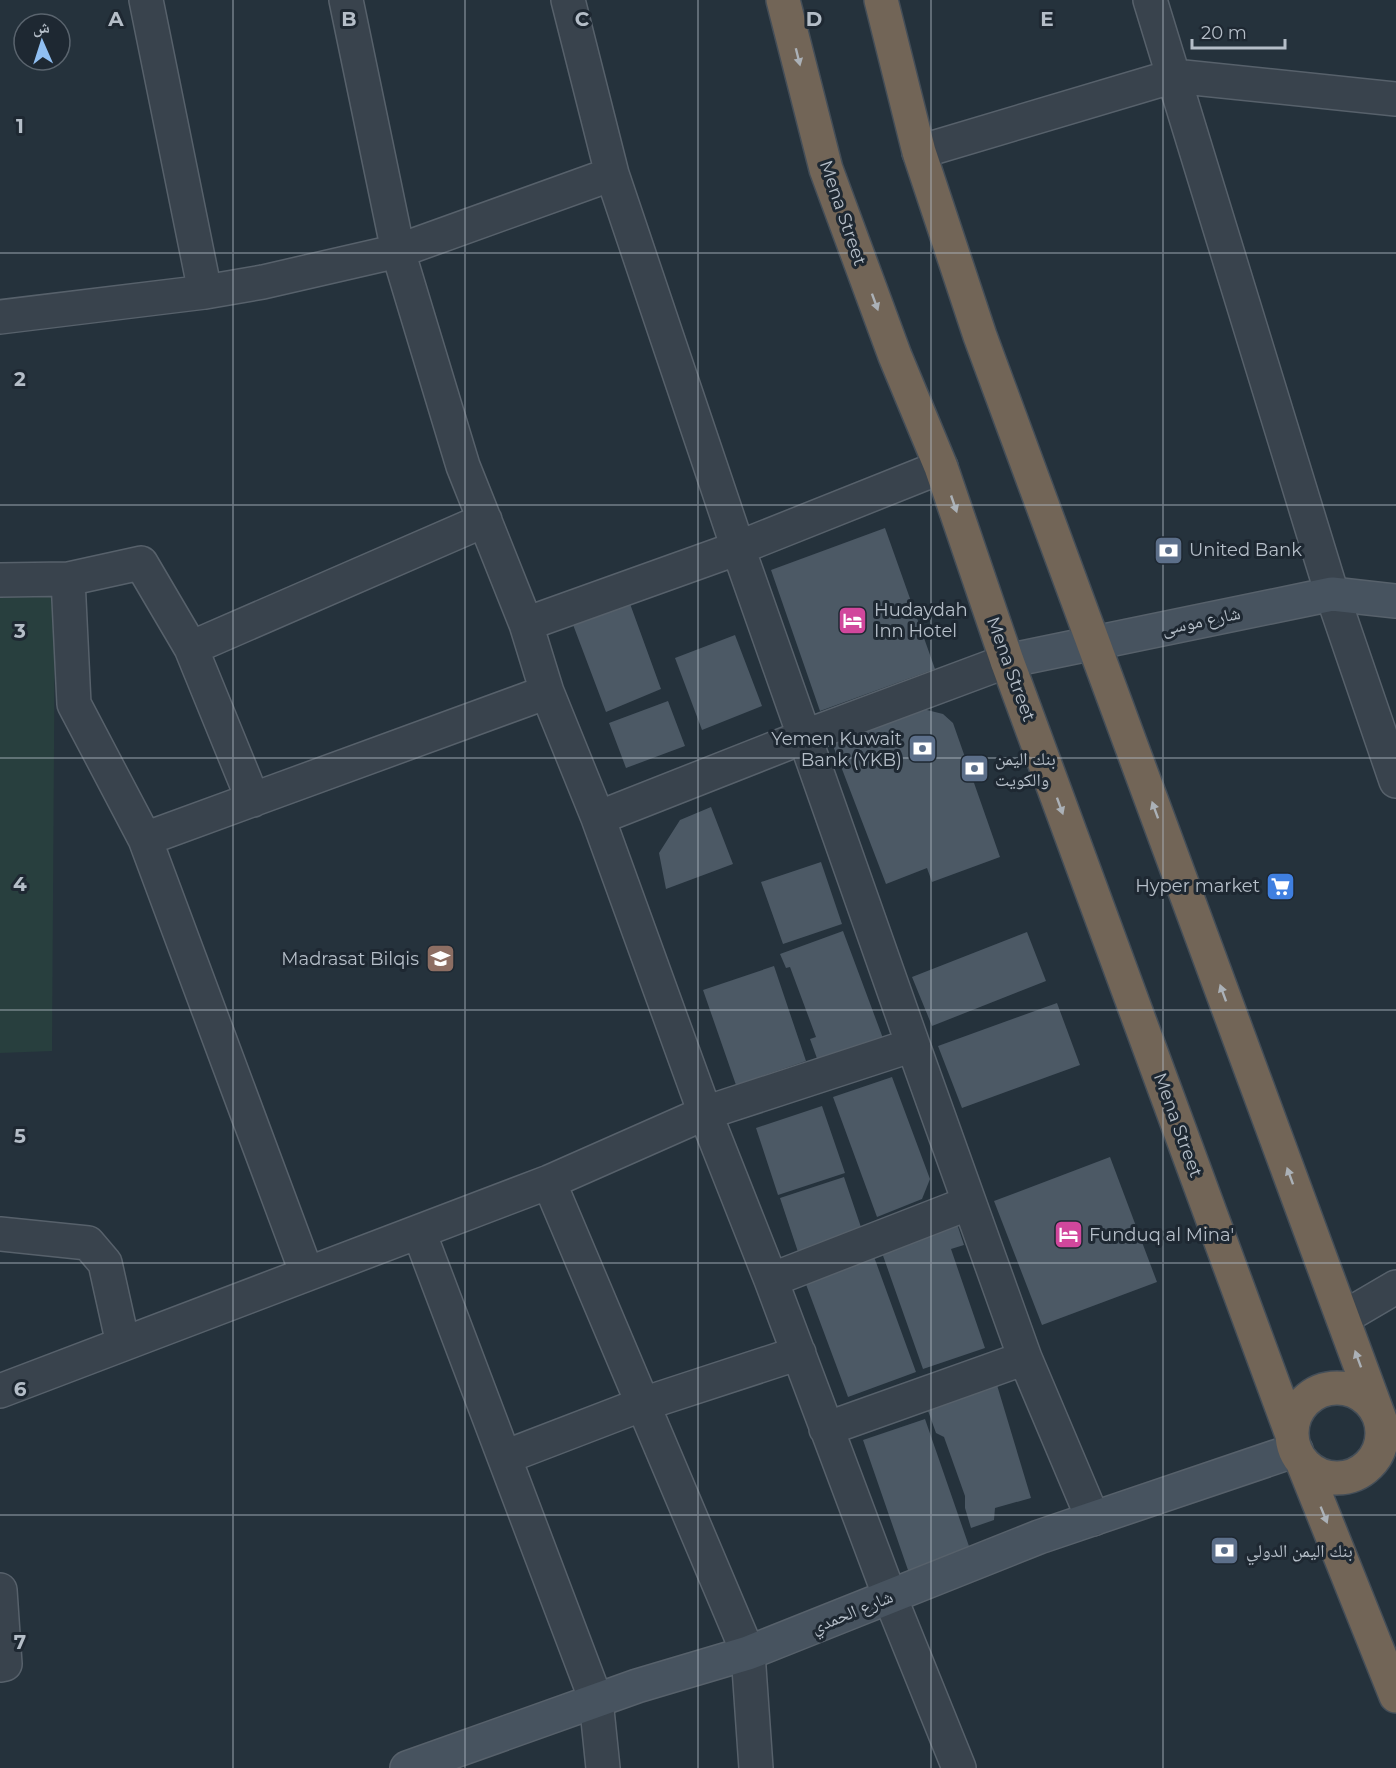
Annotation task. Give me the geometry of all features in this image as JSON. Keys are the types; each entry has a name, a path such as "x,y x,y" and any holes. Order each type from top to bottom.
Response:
{"highway":[{"name":"Mena Street","path":"783,0 826,169 895,356 941,468 1007,661 1297,1448 1396,1696"},
{"path":"881,0 919,152 980,336 1385,1426 1396,1475"},
{"path":"1342,1388 1357,1392 1369,1401 1385,1426 1378,1451 1372,1461 1363,1470 1338,1478 1324,1476 1312,1470 1297,1448 1294,1420 1301,1406 1312,1395 1327,1389 1342,1388"}],"main road":[{"name":"شارع موسى","path":"1007,661 1332,594 1396,601"},
{"name":"شارع الحمدي","path":"420,1766 596,1700 748,1653 1039,1537 1297,1448"}],"street":[{"path":"146,0 204,292"},
{"path":"346,0 398,251 463,466 526,624 547,692 598,818 705,1113 799,1353 890,1597 959,1768"},
{"path":"568,0 612,174 738,548 806,736 912,1045 1025,1358 1093,1519"},
{"path":"1150,0 1332,594 1396,781"},
{"path":"919,152 1174,76 1396,99"},
{"path":"0,317 204,292 264,282 398,251 612,174"},
{"path":"526,624 738,548 941,468"},
{"path":"191,648 485,520"},
{"path":"0,580 68,579 141,563 191,648 253,801"},
{"path":"68,579 74,704 146,839 307,1274"},
{"path":"598,818 806,736 1007,661"},
{"path":"146,839 547,692"},
{"path":"0,1391 549,1182 705,1113 912,1045"},
{"path":"549,1182 748,1653 756,1768"},
{"path":"771,1280 969,1203"},
{"path":"419,1232 596,1700 603,1768"},
{"path":"0,1234 88,1243 105,1263 123,1344"},
{"path":"1343,1318 1396,1287"},
{"path":"505,1457 643,1404 799,1353"},
{"path":"826,1429 1025,1358"},
{"path":"0,1590 5,1664 0,1665"}],"green space":[{"path":"0,590 55,593 52,1051 0,1053"}],"building":[{"name":"Hudaydah Inn Hotel","path":"885,528 935,669 820,711 771,570"},
{"path":"629,601 661,689 606,712 572,622"},
{"path":"735,635 762,706 702,730 675,658"},
{"path":"668,701 685,746 626,768 609,723"},
{"path":"923,709 943,714 953,723 1000,857 932,882 927,868 886,884 832,743"},
{"path":"711,807 733,864 666,889 659,853 680,820"},
{"path":"821,862 842,924 783,944 761,882"},
{"path":"843,931 884,1041 819,1064 810,1039 816,1037 790,967 786,968 780,954"},
{"path":"1027,932 1046,981 932,1026 912,977"},
{"path":"774,966 806,1061 736,1085 703,990"},
{"path":"1057,1003 1080,1065 962,1108 938,1046"},
{"path":"892,1077 930,1179 922,1199 877,1217 833,1097"},
{"path":"822,1106 845,1173 778,1195 756,1128"},
{"path":"1110,1157 1157,1282 1042,1325 994,1201"},
{"path":"844,1177 864,1236 800,1258 780,1198"},
{"path":"957,1224 964,1245 951,1249 985,1348 923,1369 881,1250"},
{"path":"873,1254 916,1372 848,1397 804,1279"},
{"path":"997,1385 1031,1498 995,1508 994,1520 971,1528 965,1508 965,1496 944,1437 936,1433 927,1408"},
{"path":"925,1419 971,1552 909,1573 863,1440"}],"place":[{"name":"United Bank","path":"1168,550"},
{"name":"Hudaydah Inn Hotel","path":"853,620"},
{"name":"Yemen Kuwait Bank (YKB)","path":"923,749"},
{"name":"بنك اليمن والكويت","path":"974,769"},
{"name":"Hyper market","path":"1281,886"},
{"name":"Madrasat Bilqis","path":"440,959"},
{"name":"Funduq al Mina'","path":"1068,1235"},
{"name":"بنك اليمن الدولي","path":"1225,1551"}]}
